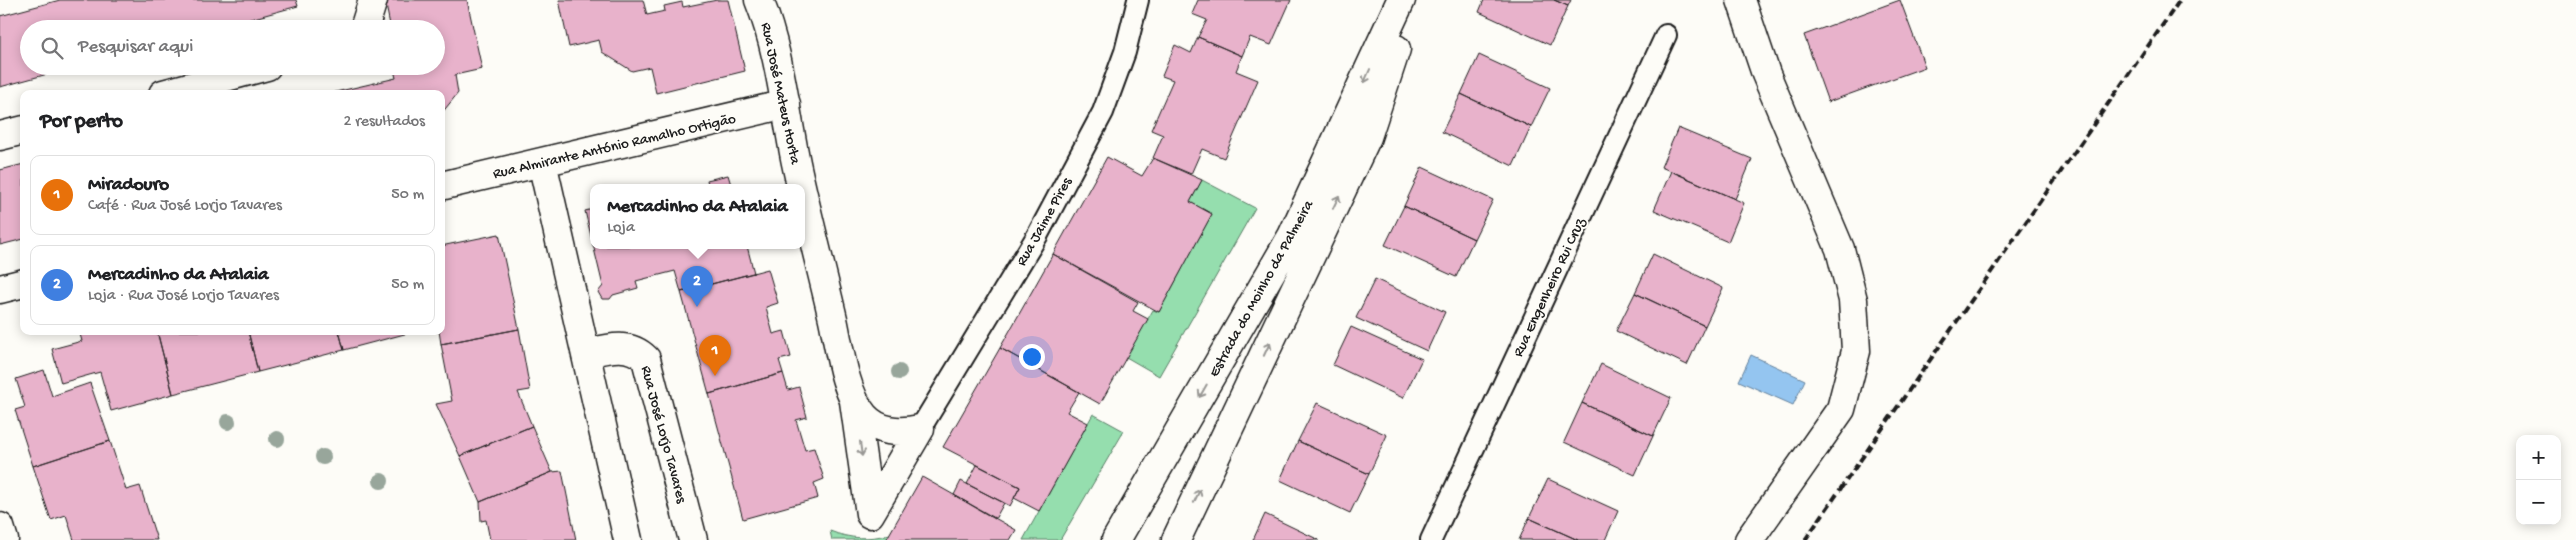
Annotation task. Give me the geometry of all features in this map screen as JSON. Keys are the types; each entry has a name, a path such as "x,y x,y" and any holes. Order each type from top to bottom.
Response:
{"street":[{"path":"367,20 373,0"},
{"name":"Rua José Mateus Horta","path":"759,0 768,23 801,184"},
{"name":"Estrada do Moinho da Palmeira","path":"1116,540 1292,236 1401,0"},
{"name":"Estrada do Moinho da Palmeira","path":"1176,540 1367,137 1412,0"},
{"path":"1742,0 1766,74 1840,249 1853,300 1856,351 1841,409 1748,540"},
{"path":"177,90 234,75"},
{"name":"Rua Almirante António Ramalho Ortigão","path":"445,185 786,104"},
{"path":"0,136 20,131"},
{"path":"542,162 587,353 628,540"},
{"name":"Rua José Mateus Horta","path":"805,201 854,400 864,416 883,429 897,432 920,429"},
{"path":"0,288 20,284"},
{"name":"Rua José Lorjo Tavares","path":"587,353 625,347 638,351 646,360 693,540"},
{"path":"854,400 870,514 920,429"},
{"path":"0,527 4,540"}],"lane":[{"name":"Rua Jaime Pires","path":"920,429 1037,236 1103,112 1125,52 1138,0"},
{"name":"Rua Engenheiro Rui Cruz","path":"1431,540 1666,34"}],"green space":[{"path":"1202,180 1255,208 1159,376 1126,357 1153,310 1159,312 1212,214 1190,202"},
{"path":"1093,414 1124,431 1060,540 1023,540"},
{"path":"830,531 860,538 890,534 886,540 832,540"}],"water":[{"path":"1751,355 1805,380 1793,405 1739,381"}],"building":[{"path":"60,0 296,0 298,6 247,20 20,20 20,75 44,75 0,87 0,16"},
{"path":"385,0 467,0 482,69 455,75 458,93 445,109 445,90 344,90 396,78 395,75 445,75 445,20 389,20"},
{"path":"559,0 643,0 647,15 665,11 664,6 682,2 683,7 717,0 728,0 745,71 656,93 650,67 632,71 602,52 599,40 569,47"},
{"path":"1198,0 1291,0 1271,45 1250,37 1242,56 1198,37 1207,20 1192,14"},
{"path":"1484,0 1554,0 1568,6 1550,45 1479,12"},
{"path":"1554,0 1571,0 1568,6"},
{"path":"1900,0 1925,67 1828,102 1804,35"},
{"path":"1198,37 1242,56 1236,71 1258,80 1224,158 1202,149 1191,174 1153,158 1163,135 1151,130 1173,80 1162,76 1175,45 1191,53"},
{"path":"1479,55 1550,88 1531,127 1461,94"},
{"path":"1461,94 1531,127 1513,166 1442,132"},
{"path":"1678,128 1752,159 1735,199 1661,167"},
{"path":"1107,157 1142,176 1153,158 1202,180 1190,202 1212,214 1159,312 1053,254"},
{"path":"20,165 20,240 0,245 0,170"},
{"path":"1422,167 1493,200 1474,239 1404,206"},
{"path":"1671,171 1744,203 1728,242 1654,210"},
{"path":"728,175 731,184 708,184 707,180"},
{"path":"1404,206 1474,239 1456,277 1385,245"},
{"path":"590,210 590,232 585,211"},
{"path":"499,234 519,329 441,344 440,335 445,335 445,245"},
{"path":"594,249 748,249 754,273 681,292 675,271 636,281 638,288 613,295 610,299 602,299 598,292 603,286"},
{"path":"1053,254 1138,302 1133,311 1148,319 1100,404 1000,348"},
{"path":"1653,254 1723,288 1705,326 1635,293"},
{"path":"768,269 778,303 766,307 773,334 784,331 791,357 779,360 783,373 709,394 681,292"},
{"path":"1375,279 1445,312 1427,351 1356,318"},
{"path":"1635,293 1705,326 1687,365 1616,331"},
{"path":"1351,327 1422,359 1403,398 1333,365"},
{"path":"519,329 530,390 518,392 532,426 460,456 436,404 452,401 441,344"},
{"path":"80,335 158,335 173,394 111,411 100,372 61,383 52,349 82,341"},
{"path":"158,335 249,335 258,372 173,394"},
{"path":"249,335 340,335 344,350 258,372"},
{"path":"340,335 401,335 344,350"},
{"path":"1000,348 1079,392 1067,412 1088,423 1039,511 1014,498 1020,487 943,447"},
{"path":"1601,364 1671,398 1653,436 1582,403"},
{"path":"44,370 52,396 90,383 110,441 33,466 15,410 25,407 16,379"},
{"path":"783,373 788,390 799,387 807,417 796,420 805,450 814,448 824,479 814,483 818,498 743,519 709,394"},
{"path":"1317,403 1387,435 1369,474 1298,441"},
{"path":"1582,403 1653,436 1635,475 1564,442"},
{"path":"532,426 552,472 480,502 460,456"},
{"path":"110,441 126,490 140,486 157,540 74,540 66,515 51,520 33,466"},
{"path":"1298,441 1369,474 1350,513 1280,480"},
{"path":"977,465 1020,487 1010,506 967,484"},
{"path":"562,471 576,540 490,540 486,520 481,521 480,502 552,472"},
{"path":"922,477 1016,530 1010,540 886,540"},
{"path":"1548,479 1618,511 1605,540 1578,540 1529,518"},
{"path":"961,481 1004,503 995,519 954,495"},
{"path":"1265,514 1319,540 1253,540"},
{"path":"1529,518 1578,540 1519,540"}],"railway":[{"path":"1805,540 2180,0"}],"place":[{"name":"Mercadinho da Atalaia","path":"697,307"},
{"name":"Miradouro","path":"715,376"}]}
